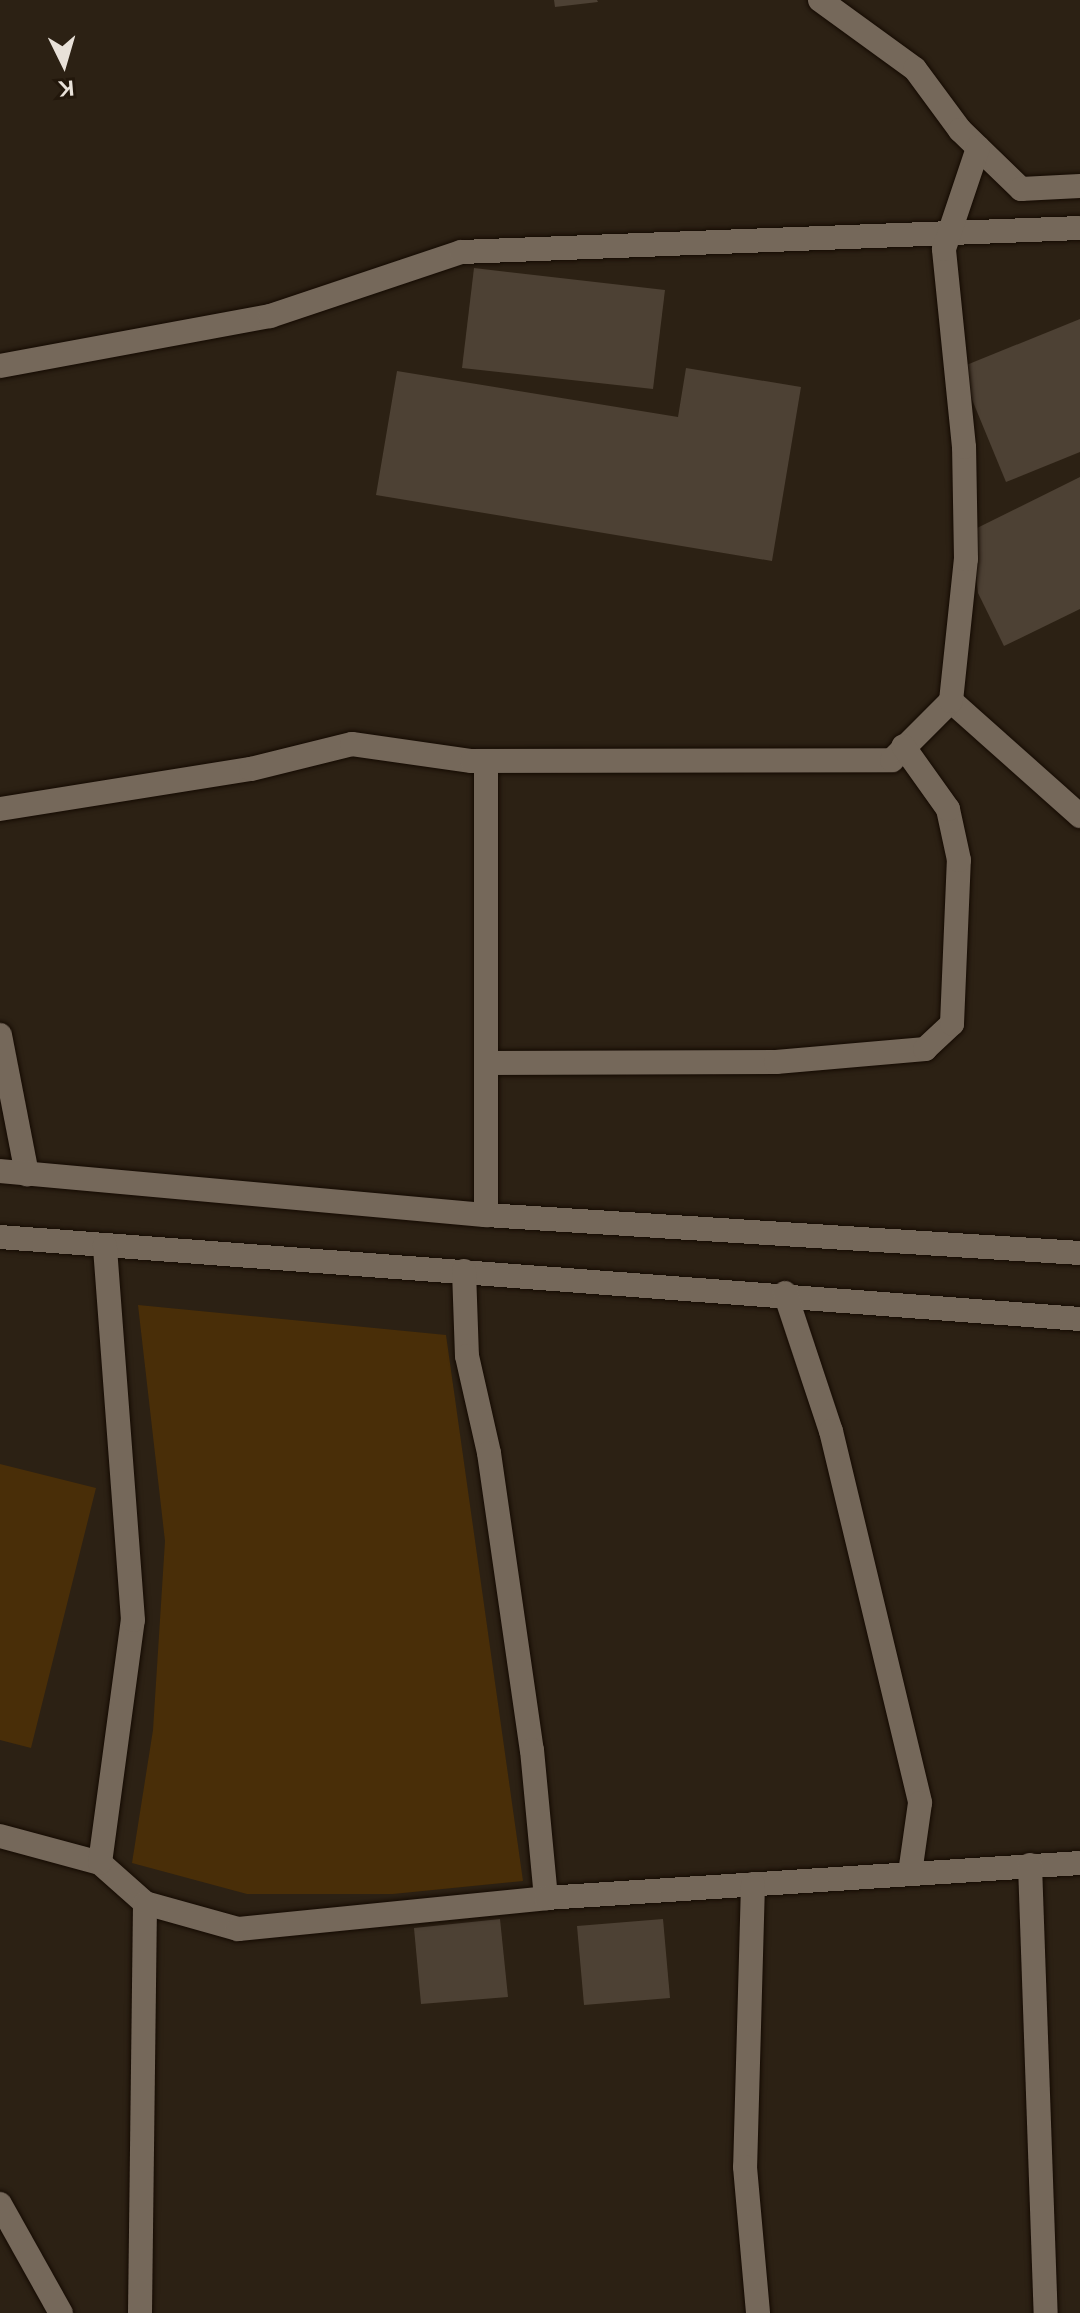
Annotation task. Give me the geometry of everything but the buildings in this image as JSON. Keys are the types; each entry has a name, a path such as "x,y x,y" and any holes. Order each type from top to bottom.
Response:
{"street":[{"path":"820,0 915,69 978,148 1021,189 1080,186"},
{"path":"0,809 251,769 352,744 486,761 892,760 951,701 966,559 964,447 944,249 978,148"},
{"path":"0,366 270,316 461,252 950,230 1080,228"},
{"path":"951,701 1080,816"},
{"path":"486,1063 776,1062 925,1049 952,1024 959,860 948,809 903,746"},
{"path":"486,761 486,1215"},
{"path":"0,1035 27,1174"},
{"path":"0,1171 486,1215 1080,1253"},
{"path":"0,1237 785,1293 1080,1319"},
{"path":"100,1863 133,1620 105,1245"},
{"path":"464,1271 467,1356 489,1453 532,1750 546,1898"},
{"path":"785,1293 831,1431 917,1788 920,1803 910,1873"},
{"path":"0,1836 100,1863 145,1903 238,1929 546,1898 1080,1863"},
{"path":"1030,1865 1046,2313"},
{"path":"753,1884 745,2167 758,2313"},
{"path":"140,2313 145,1903"},
{"path":"0,2204 61,2313"}],"shaded area":[{"path":"138,1305 446,1335 523,1881 393,1894 247,1894 132,1863 153,1730 165,1541"},
{"path":"0,1464 96,1488 31,1748 0,1740"}]}
